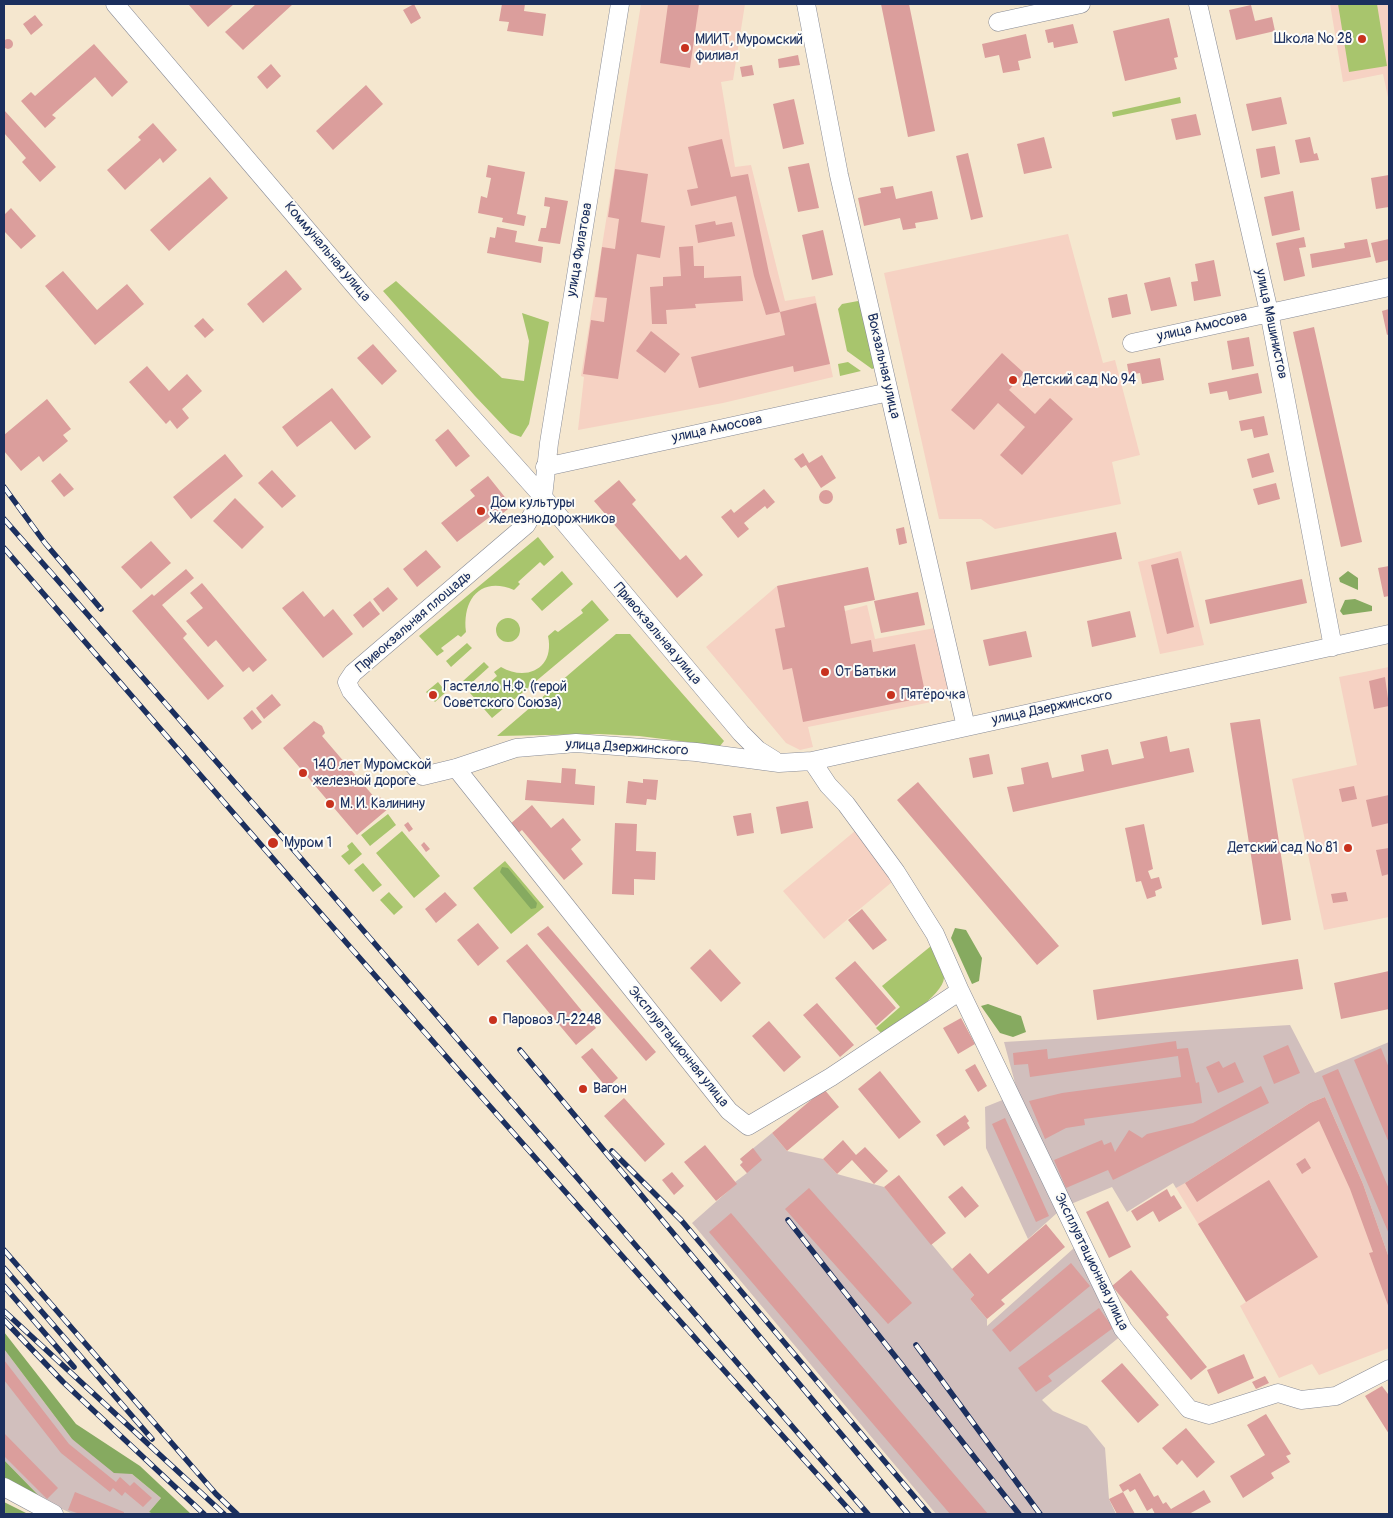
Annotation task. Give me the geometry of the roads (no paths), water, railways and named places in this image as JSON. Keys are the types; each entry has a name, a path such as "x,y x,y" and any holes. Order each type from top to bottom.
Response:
{"street":[{"name":"Коммунальная улица","path":"115,4 360,292 543,497"},
{"name":"улица Филатова","path":"543,497 545,467 620,4"},
{"name":"Вокзальная улица","path":"806,4 839,175 966,727"},
{"path":"998,22 1081,4"},
{"name":"улица Машинистов","path":"1198,4 1269,312 1333,647"},
{"name":"улица Амосова","path":"1132,343 1269,312 1389,288"},
{"name":"улица Амосова","path":"545,467 889,392"},
{"name":"Привокзальная улица","path":"543,497 741,734 758,750 779,763"},
{"name":"Привокзальная площадь","path":"424,776 351,691 348,682 354,673 526,525 543,497"},
{"name":"улица Дзержинского","path":"424,776 456,768 516,748 576,743 714,754 779,763 812,761 1389,634"},
{"path":"714,754 731,746 741,734"},
{"name":"Эксплуатационная улица","path":"812,761 828,786 846,804 896,872 935,934 960,991 1122,1329 1189,1409 1209,1415 1278,1393 1301,1400 1336,1396 1389,1369"},
{"name":"Эксплуатационная улица","path":"456,768 729,1111 748,1126 830,1077 960,991"},
{"path":"4,1487 54,1514"}],"railway":[{"path":"4,487 45,543 101,609"},
{"path":"4,519 292,848 868,1514"},
{"path":"4,548 426,1034 853,1514"},
{"path":"520,1050 908,1514"},
{"path":"612,1151 681,1220 929,1514"},
{"path":"788,1220 1019,1514"},
{"path":"4,1250 216,1494 237,1514"},
{"path":"4,1268 152,1439"},
{"path":"4,1286 74,1367"},
{"path":"4,1311 224,1514"},
{"path":"4,1320 63,1382 204,1514"},
{"path":"916,1345 1040,1514"}],"place":[{"name":"Школа № 28","path":"1362,39"},
{"name":"МИИТ, Муромский филиал","path":"685,48"},
{"name":"Детский сад № 94","path":"1013,380"},
{"name":"Дом культуры Железнодорожников","path":"481,511"},
{"name":"От Батьки","path":"825,672"},
{"name":"Гастелло Н.Ф. (герой Советского Союза)","path":"433,695"},
{"name":"Пятёрочка","path":"891,695"},
{"name":"140 лет Муромской железной дороге","path":"303,773"},
{"name":"М. И. Калинину","path":"330,804"},
{"name":"Муром 1","path":"273,843"},
{"name":"Детский сад № 81","path":"1348,848"},
{"name":"Паровоз Л-2248","path":"493,1020"},
{"name":"Вагон","path":"583,1089"}]}
